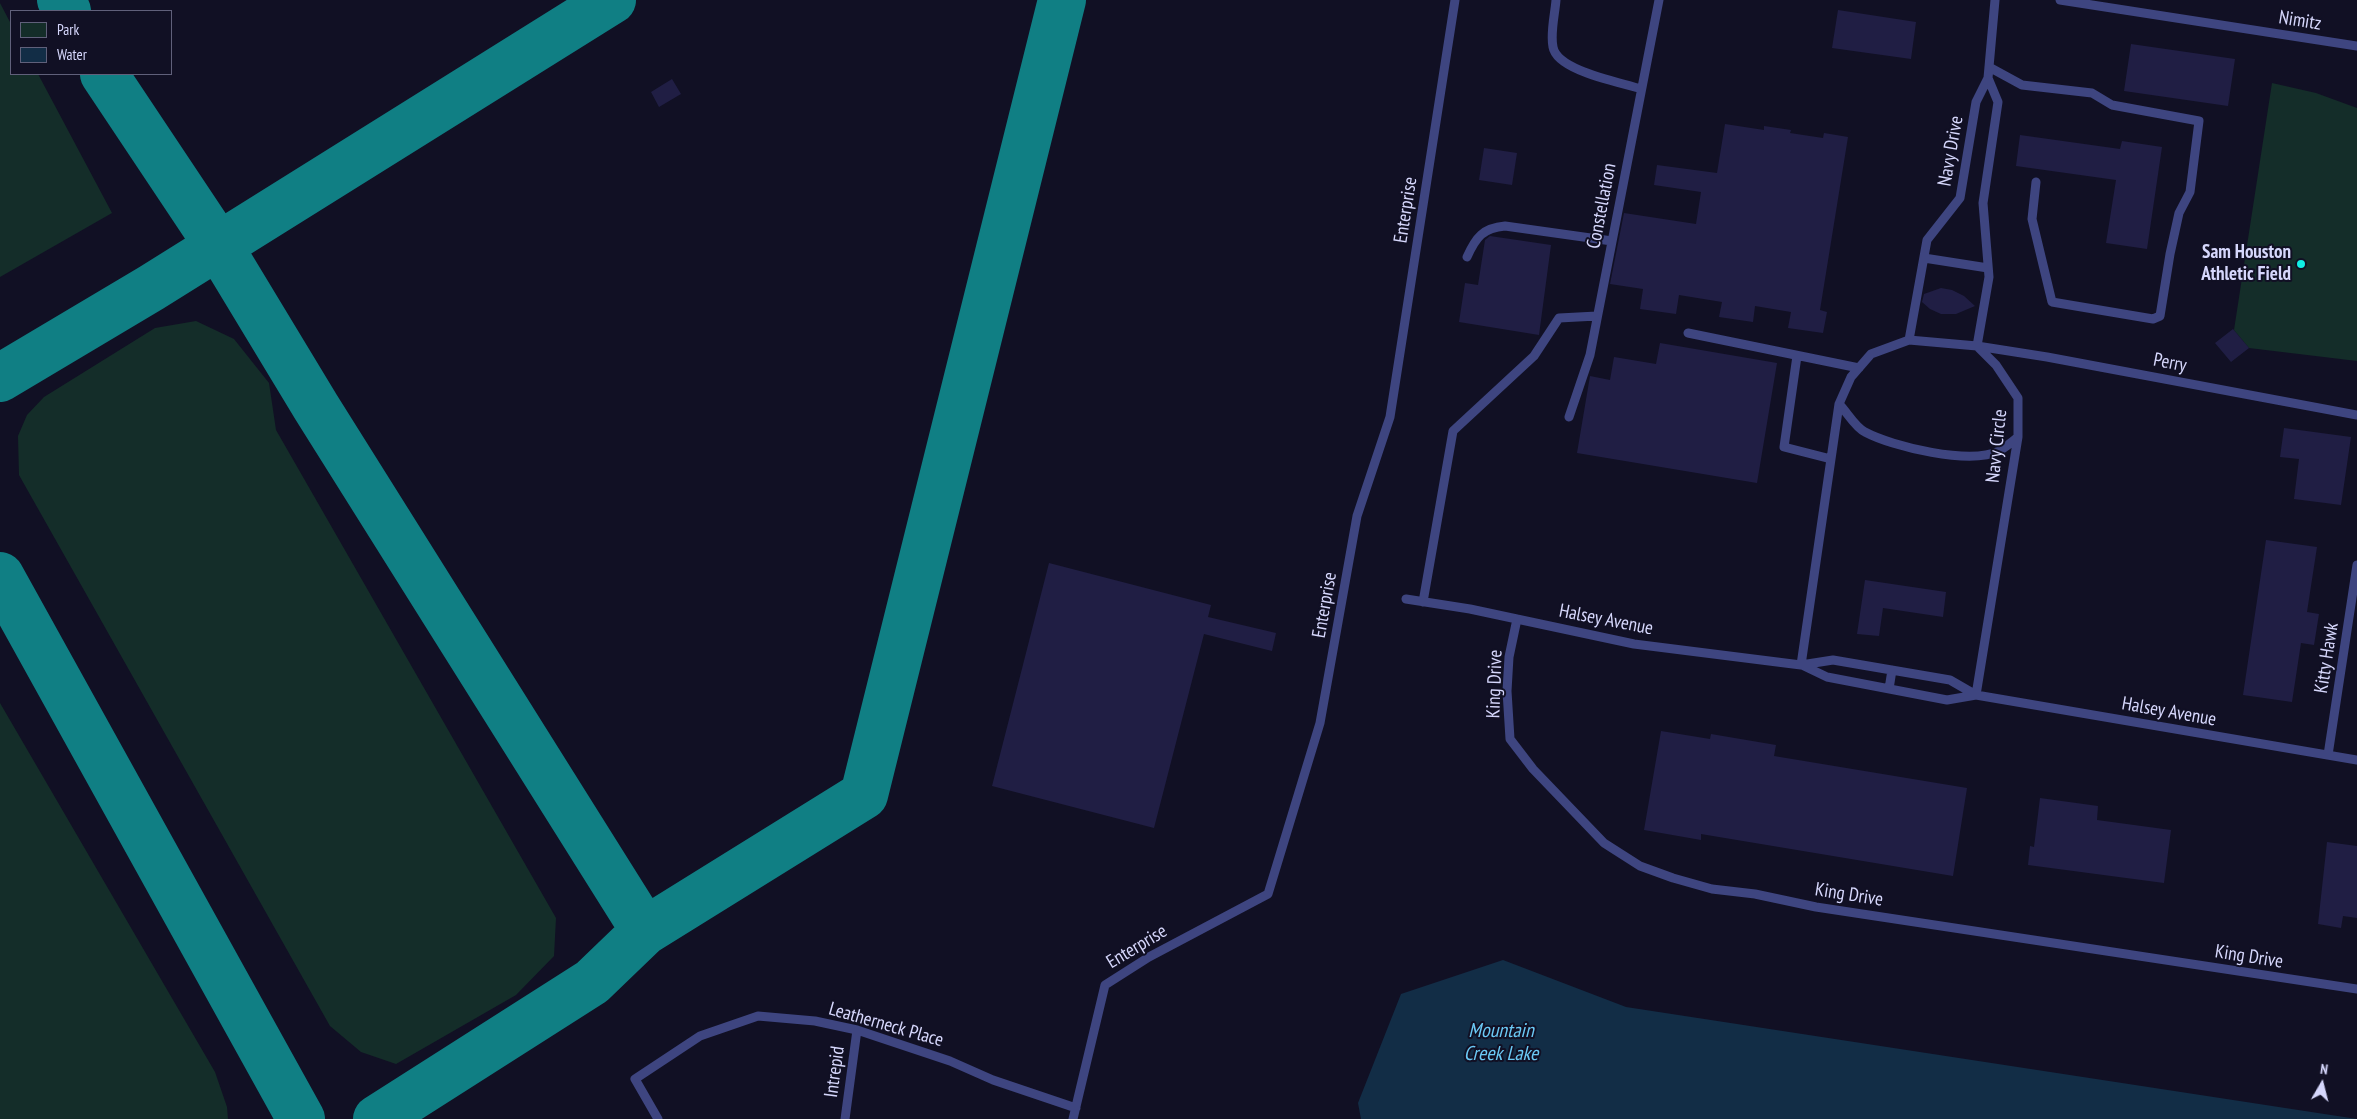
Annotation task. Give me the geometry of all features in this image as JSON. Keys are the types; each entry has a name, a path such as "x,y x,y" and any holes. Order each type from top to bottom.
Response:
{"lane":[{"name":"Enterprise","path":"1074,1119 1105,985 1149,957 1268,894 1320,723 1357,516 1390,417 1455,0"},
{"path":"1556,0 1552,46 1559,60 1580,70 1641,89"},
{"name":"Constellation","path":"1569,417 1590,354 1659,0"},
{"name":"Navy Drive","path":"1909,340 1927,240 1960,198 1976,102 1988,78 1995,0"},
{"name":"Nimitz","path":"2060,0 2357,46"},
{"path":"1989,68 2022,85 2092,93 2112,105 2199,121 2190,192 2179,213 2160,316 2153,320 2052,302 2032,219 2036,182"},
{"name":"Navy Drive","path":"1976,346 1989,277 1982,202 1998,102 1988,78"},
{"path":"1467,256 1475,240 1491,227 1505,226 1612,241"},
{"path":"1924,258 1988,268"},
{"path":"1424,602 1453,431 1534,356 1559,318 1597,316"},
{"path":"1688,334 1859,368"},
{"path":"1801,665 1839,404 1851,377 1871,354 1909,340 1976,346"},
{"name":"Perry","path":"1976,346 2047,357 2357,415"},
{"name":"Navy Circle","path":"1976,346 1996,366 2018,398 2018,437 1976,695"},
{"path":"1797,356 1784,447 1831,459"},
{"path":"1839,404 1863,431 1895,444 1936,453 1972,456 1998,451 2018,437"},
{"name":"Kitty Hawk","path":"2328,755 2357,565"},
{"name":"Halsey Avenue","path":"1406,599 1517,619 1634,644 1801,665 1833,660 1950,680 1976,695"},
{"name":"King Drive","path":"1517,619 1509,657 1510,739 1533,769 1604,843 1640,866 1712,889 1755,894 1816,907 2357,989"},
{"name":"Halsey Avenue","path":"1801,665 1827,677 1947,700 1976,695 2357,760"},
{"path":"1889,689 1892,670"},
{"name":"Leatherneck Place","path":"658,1119 635,1079 700,1036 758,1016 815,1021 857,1030 950,1061 993,1080 1076,1108"},
{"name":"Intrepid","path":"845,1119 857,1030"}],"green space":[{"path":"0,3 10,22 10,75 39,75 112,213 0,277"},
{"name":"Sam Houston Athletic Field","path":"2272,83 2316,93 2357,108 2357,361 2249,348 2234,330"},
{"path":"196,321 234,339 269,383 276,430 556,918 554,956 516,995 396,1064 361,1052 330,1026 19,475 18,436 27,415 44,397 155,328"},
{"path":"0,703 215,1072 227,1107 228,1119 0,1119"}],"water":[{"name":"Mountain Creek Lake","path":"1503,960 1626,1007 2357,1119 1361,1119 1358,1103 1401,994"}],"building":[{"path":"1838,10 1916,22 1911,59 1832,48"},
{"path":"2131,44 2235,59 2228,106 2124,91"},
{"path":"672,79 681,94 659,107 651,92"},
{"path":"1725,124 1764,130 1764,126 1791,130 1790,133 1823,138 1824,133 1848,137 1820,310 1827,312 1823,333 1788,328 1791,312 1755,306 1753,322 1719,317 1722,302 1679,295 1676,314 1640,309 1643,289 1610,284 1624,213 1696,224 1701,192 1654,185 1657,165 1717,173"},
{"path":"2020,135 2120,149 2122,141 2162,147 2147,249 2106,243 2116,180 2016,166"},
{"path":"1484,148 1517,153 1512,185 1479,180"},
{"path":"1490,236 1551,245 1539,335 1459,322 1465,283 1478,285 1485,240"},
{"path":"1941,288 1952,290 1964,296 1975,306 1956,314 1941,314 1930,309 1922,302 1924,294"},
{"path":"2233,329 2249,348 2231,362 2215,343"},
{"path":"1660,343 1777,363 1757,483 1577,453 1590,376 1610,380 1614,357 1656,364"},
{"path":"2284,428 2351,437 2341,505 2294,499 2299,459 2280,457"},
{"path":"2266,540 2317,547 2307,612 2319,614 2314,645 2301,643 2292,702 2243,695"},
{"path":"1049,563 1211,605 1208,617 1276,633 1272,651 1204,634 1154,828 992,786"},
{"path":"1865,580 1946,592 1943,617 1883,608 1879,636 1857,634"},
{"path":"1661,731 1710,739 1711,734 1776,745 1774,756 1967,788 1953,876 1701,834 1701,840 1644,830"},
{"path":"2040,798 2098,806 2097,820 2171,830 2164,883 2028,865 2030,846 2034,847"},
{"path":"2327,842 2357,846 2357,918 2343,916 2341,928 2318,924"}],"taxiway":[{"path":"61,0 66,10"},
{"path":"0,378 151,288 612,0"},
{"path":"645,931 864,795 1062,0"},
{"path":"105,75 218,245 316,407 645,931 592,982 377,1119"},
{"path":"0,576 301,1119"}],"place":[{"name":"Sam Houston Athletic Field","path":"2301,264"}]}
